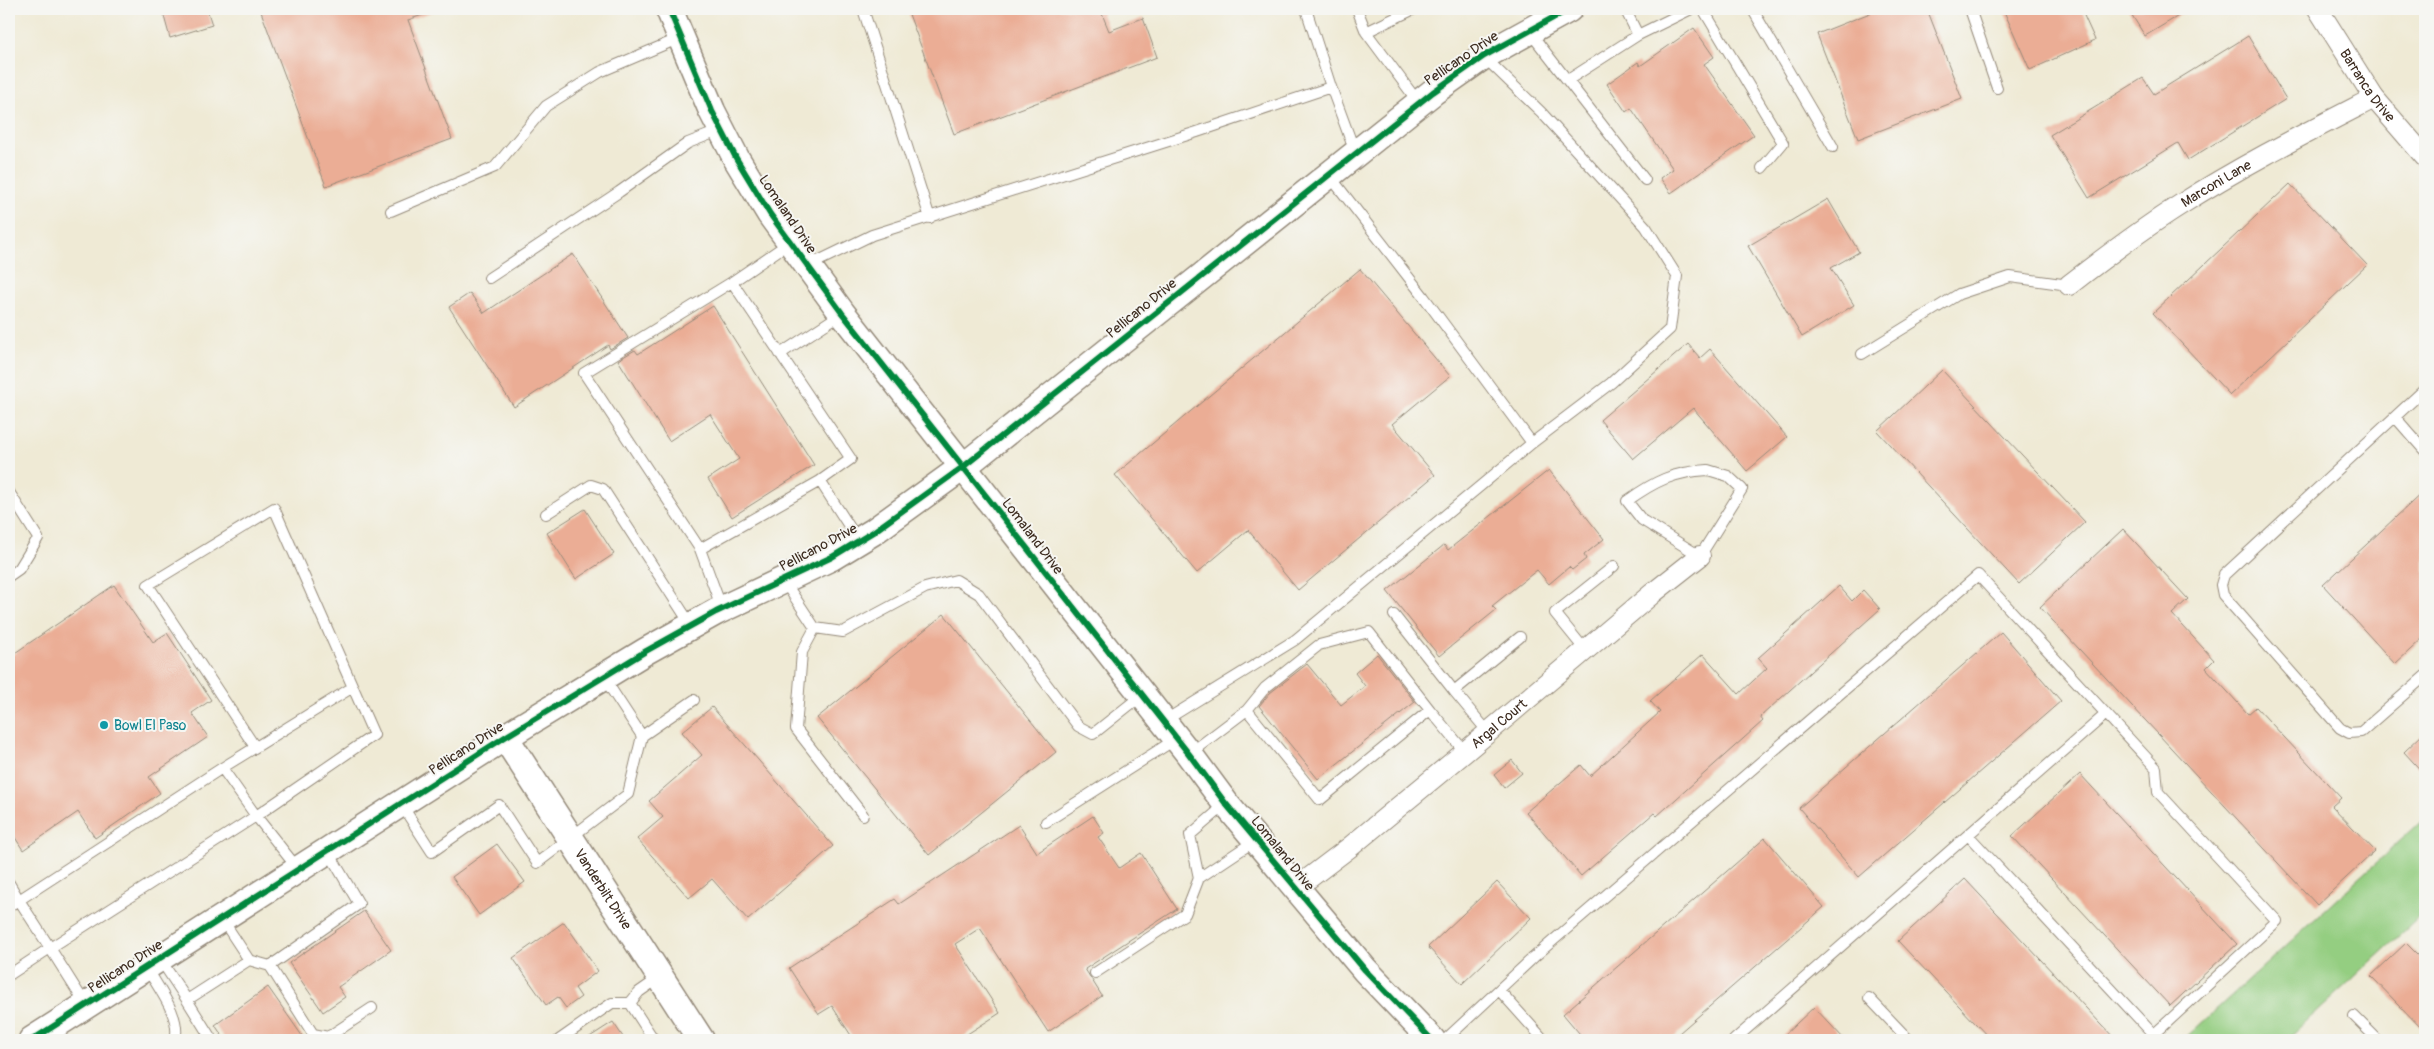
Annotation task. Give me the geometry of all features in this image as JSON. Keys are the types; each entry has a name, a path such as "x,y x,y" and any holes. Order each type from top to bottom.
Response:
{"street":[{"name":"Lomaland Drive","path":"669,9 722,130 770,214 842,313 1226,804 1365,970 1432,1040"},
{"name":"Pellicano Drive","path":"48,1033 86,1006 222,918 603,677 722,609 832,557 925,496 1418,103 1484,56 1568,9"},
{"name":"Barranca Drive","path":"2318,9 2374,98 2423,151"},
{"name":"Marconi Lane","path":"2069,285 2180,205 2299,137 2374,98"},
{"name":"Argal Court","path":"1296,888 1350,847 1700,556"},
{"name":"Vanderbilt Drive","path":"505,738 701,1040"}],"lane":[{"path":"864,9 930,218"},
{"path":"1306,9 1331,87 1356,153"},
{"path":"1357,9 1366,32 1418,103"},
{"path":"1366,32 1414,9"},
{"path":"1625,9 1638,35"},
{"path":"1568,80 1638,35 1691,9"},
{"path":"1703,9 1783,143 1762,168"},
{"path":"1970,9 1997,88"},
{"path":"1756,10 1833,147"},
{"path":"1529,30 1645,180"},
{"path":"391,211 495,167 546,106 600,72 681,38"},
{"path":"1046,822 1176,738 1532,443 1611,383 1670,329 1677,276 1646,227 1541,112 1484,56"},
{"path":"808,266 872,235 1197,132 1331,87"},
{"path":"489,278 619,192 688,143 722,130"},
{"path":"1329,175 1424,297 1532,443"},
{"path":"722,609 700,549 584,373 732,282 790,242"},
{"path":"1862,354 1959,294 2010,277 2069,285"},
{"path":"700,549 820,481 851,459 732,282"},
{"path":"780,354 842,313"},
{"path":"2425,389 2224,575 2221,585 2223,595 2340,728 2349,733 2361,732 2425,676"},
{"path":"2395,417 2425,451"},
{"path":"1708,470 1728,476 1742,489 1700,556 1642,520 1627,501 1650,485 1682,471 1708,470"},
{"path":"820,481 858,540"},
{"path":"546,514 591,485 603,489 691,626"},
{"path":"9,492 38,538 19,570 9,576"},
{"path":"9,975 256,816 374,735 274,508 148,585 255,747"},
{"path":"1585,650 1555,613 1614,566"},
{"path":"1445,1040 1499,990 1978,575 2156,768 2158,792 2278,921 2151,1038 1968,835"},
{"path":"783,580 815,628 843,632 925,588 956,580 979,594 1078,726 1093,734 1142,695"},
{"path":"1394,615 1488,732"},
{"path":"815,628 802,652 796,729 863,815"},
{"path":"1176,738 1247,710 1265,688 1319,645 1368,632 1465,752"},
{"path":"1454,691 1520,637"},
{"path":"603,677 642,736"},
{"path":"9,906 222,768 353,687"},
{"path":"401,804 432,852 499,805 537,864 628,794 642,736 694,700"},
{"path":"1247,710 1320,800 1430,710"},
{"path":"1734,1040 2106,714"},
{"path":"222,768 298,870"},
{"path":"1095,973 1185,914 1199,878 1190,835 1226,804"},
{"path":"1199,878 1257,839"},
{"path":"270,966 359,904 328,851"},
{"path":"9,883 86,1006"},
{"path":"222,918 249,960 270,966 313,1034 328,1037 372,1008"},
{"path":"187,1000 249,960"},
{"path":"153,963 187,1000 212,1040"},
{"path":"153,963 178,1031 174,1040"},
{"path":"630,1003 639,992 659,978"},
{"path":"1499,990 1544,1040"},
{"path":"1869,998 1908,1040"},
{"path":"559,1040 612,1003 630,1003"},
{"path":"630,1003 654,1040"},
{"path":"2354,1016 2378,1040"}],"green space":[{"path":"2425,818 2425,912 2286,1040 2183,1040"}],"building":[{"path":"162,9 207,9 212,25 170,38"},
{"path":"260,9 434,9 434,11 408,20 452,139 326,186"},
{"path":"907,9 1100,9 1109,31 1143,18 1157,57 954,134"},
{"path":"1880,9 1927,9 1962,99 1858,139 1817,34"},
{"path":"2003,9 2081,9 2095,40 2030,70"},
{"path":"2128,9 2190,9 2145,36"},
{"path":"1694,28 1714,57 1704,64 1754,135 1671,193 1660,178 1673,169 1631,108 1626,112 1607,84 1638,62 1640,66"},
{"path":"2248,36 2286,99 2188,160 2178,143 2089,198 2050,135 2143,78 2154,94"},
{"path":"2290,184 2367,265 2230,395 2153,313"},
{"path":"1828,199 1859,252 1831,268 1854,305 1802,337 1748,246"},
{"path":"573,254 628,338 610,349 608,345 514,407 449,307 470,293 484,313"},
{"path":"1360,269 1450,376 1392,424 1435,475 1298,590 1248,530 1197,573 1115,475"},
{"path":"713,306 814,465 732,517 708,479 739,459 710,414 669,441 618,360 635,350 638,354"},
{"path":"1688,344 1700,358 1710,349 1787,437 1747,471 1693,408 1633,459 1600,420"},
{"path":"1942,370 2085,522 2019,584 1877,431"},
{"path":"1549,470 1604,539 1584,555 1586,559 1572,570 1569,567 1549,584 1537,570 1492,606 1496,610 1439,656 1387,591 1444,545 1448,550"},
{"path":"2425,490 2425,636 2395,664 2323,585"},
{"path":"585,509 614,554 576,579 547,533"},
{"path":"2123,529 2188,599 2172,614 2214,660 2206,668 2248,714 2256,707 2341,798 2332,806 2375,851 2317,905 2040,607"},
{"name":"Bowl El Paso","path":"114,585 153,642 167,633 211,700 192,713 208,737 149,777 160,793 95,838 78,812 23,850 9,828 9,657"},
{"path":"1839,586 1852,601 1863,590 1880,609 1760,717 1763,721 1657,816 1654,813 1581,876 1526,812 1581,765 1590,776 1660,712 1650,701 1703,654 1739,694 1767,668 1758,658"},
{"path":"944,614 1056,752 929,855 817,718"},
{"path":"2001,632 2061,701 1859,877 1799,808"},
{"path":"1377,654 1415,702 1318,779 1259,706 1270,693 1307,664 1341,705 1365,686 1355,673"},
{"path":"712,707 833,846 748,920 712,879 689,898 637,839 663,817 649,801 702,755 682,732"},
{"path":"2425,732 2425,775 2404,752"},
{"path":"1512,760 1522,773 1504,788 1494,775"},
{"path":"2080,774 2237,944 2170,1006 2012,836"},
{"path":"1093,816 1104,833 1098,837 1119,868 1141,853 1177,909 1085,969 1102,996 1048,1032 980,928 955,944 1000,1013 958,1040 854,1040 832,1006 819,1014 789,968 895,899 899,904 1019,825 1037,853"},
{"path":"1765,838 1824,907 1671,1040 1585,1040 1563,1014"},
{"path":"497,844 525,882 479,915 452,877"},
{"path":"1965,879 2116,1040 1991,1040 1898,941"},
{"path":"1497,882 1531,918 1462,984 1428,947"},
{"path":"364,911 391,950 338,987 345,997 323,1012 289,963"},
{"path":"564,922 598,971 575,988 581,997 566,1008 558,997 546,1005 513,958"},
{"path":"2406,943 2425,962 2425,1032 2371,976"},
{"path":"268,987 305,1040 225,1040 215,1025"},
{"path":"1814,1007 1845,1040 1779,1040"},
{"path":"613,1022 625,1040 585,1040"}],"cycle path":[{"path":"669,9 712,111 736,158 770,214 842,313 1189,754 1226,804 1365,970 1432,1040"},
{"path":"32,1040 505,737 646,651 716,612 832,557 873,532 963,467 1433,92 1484,56 1569,9"}],"place":[{"name":"Bowl El Paso","path":"104,725"}]}
